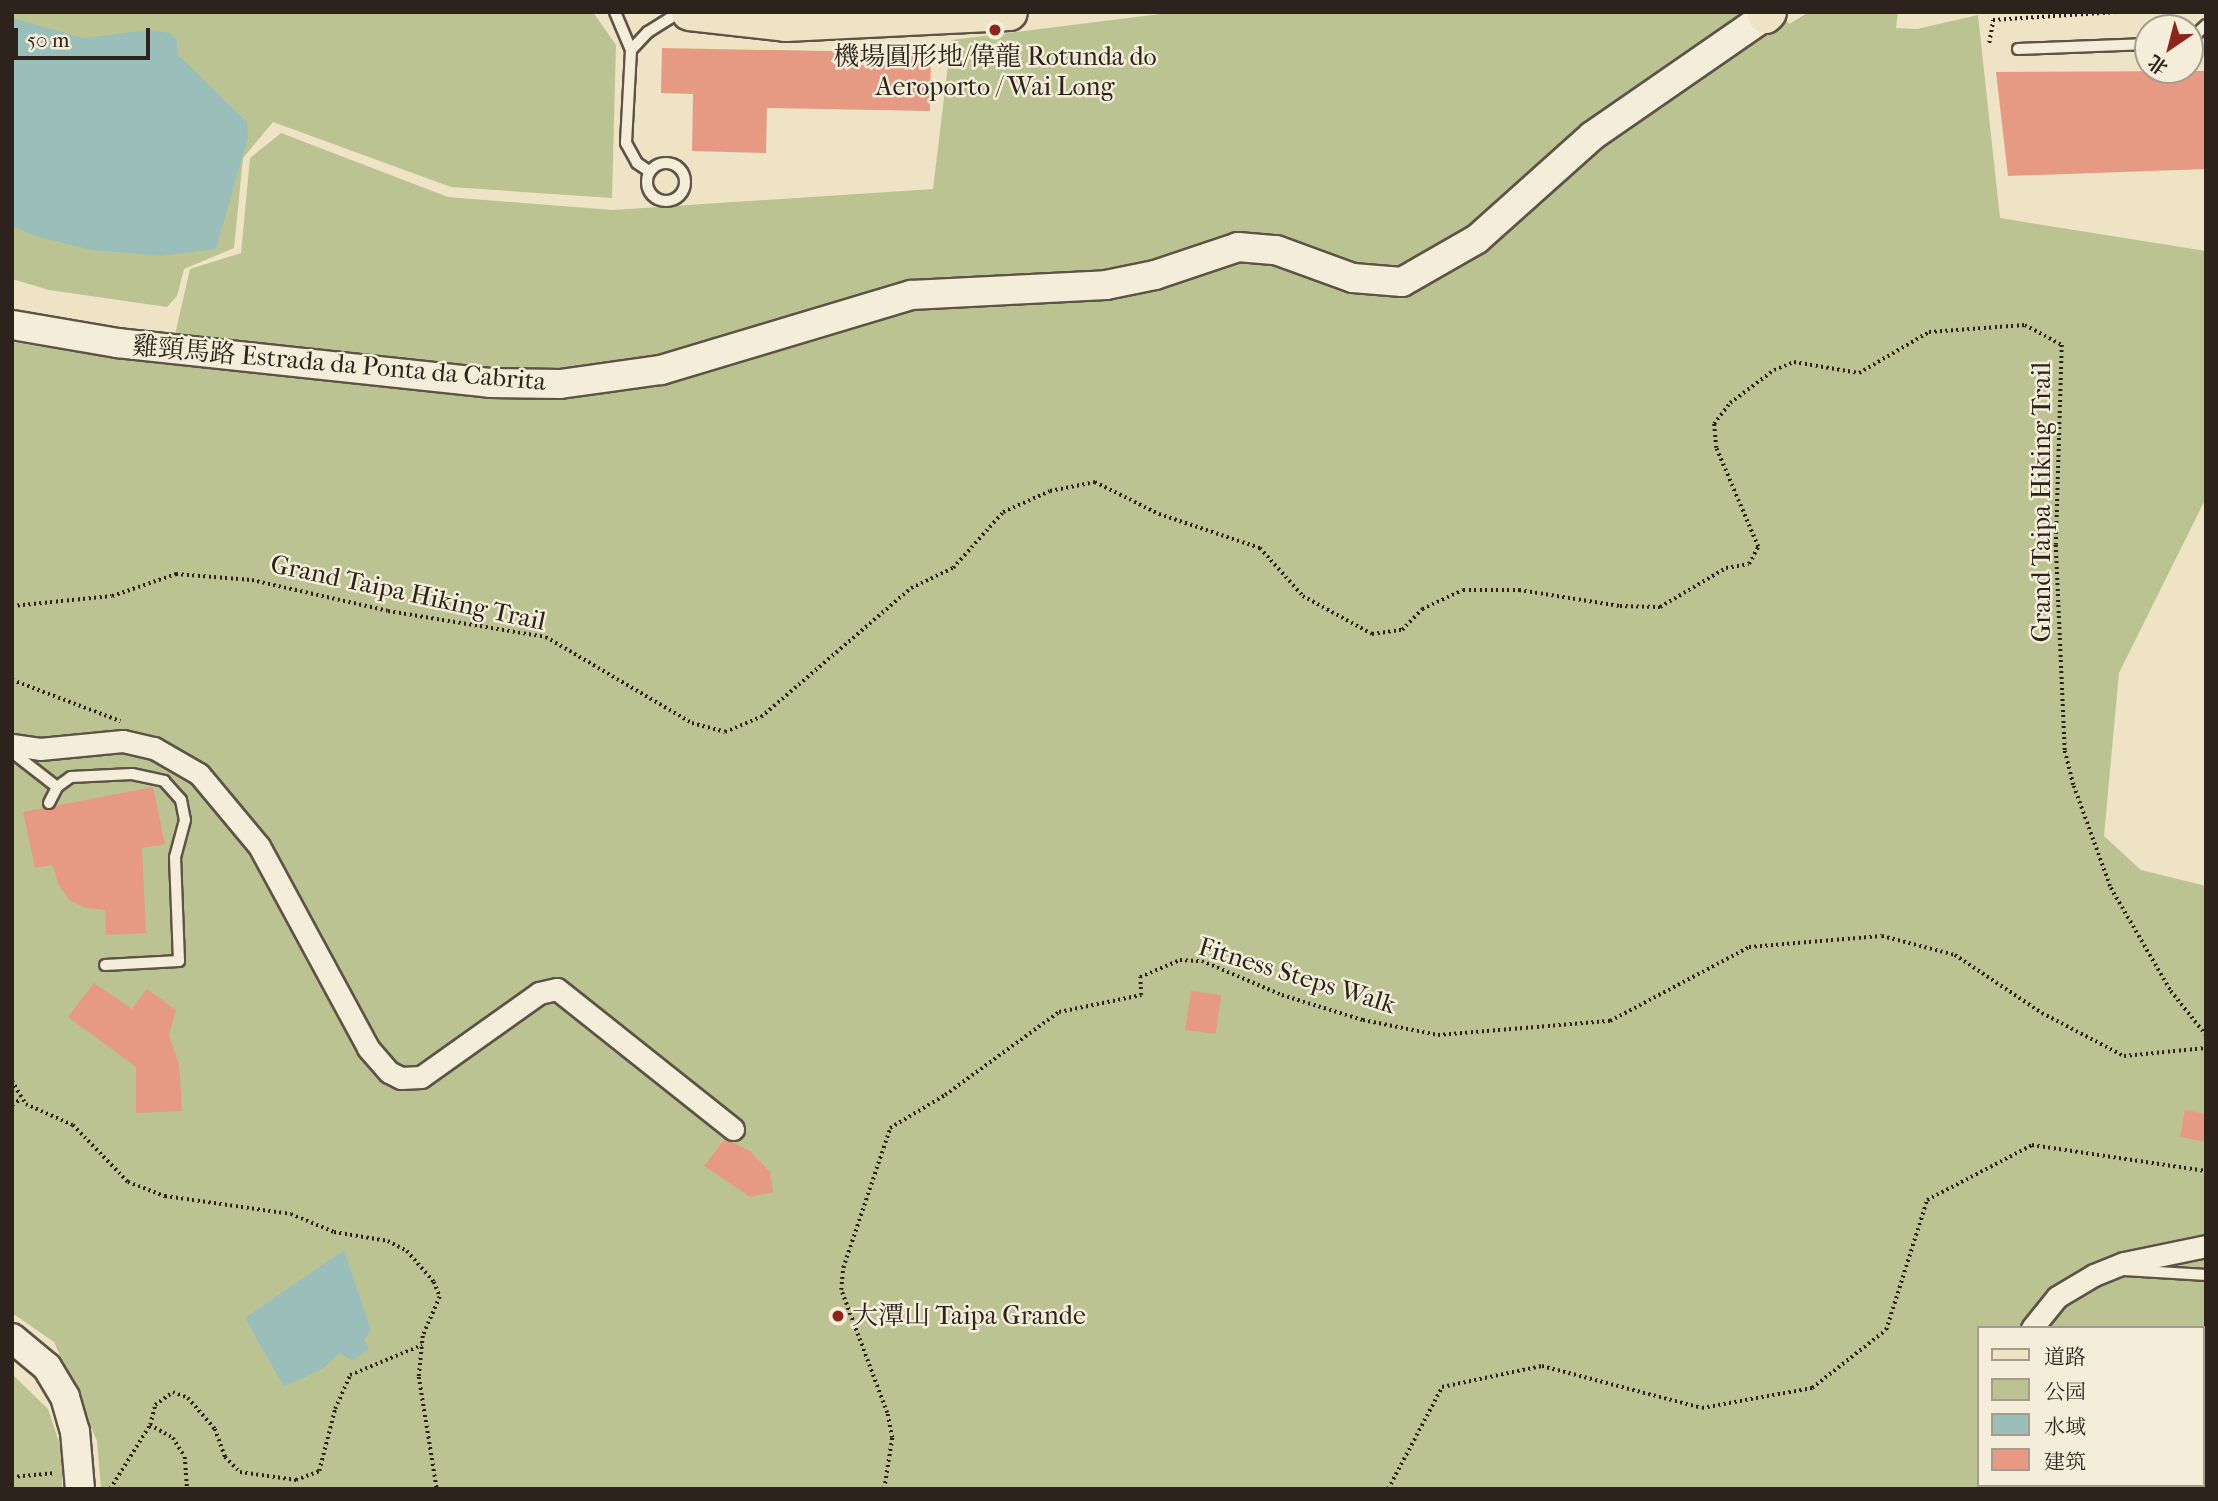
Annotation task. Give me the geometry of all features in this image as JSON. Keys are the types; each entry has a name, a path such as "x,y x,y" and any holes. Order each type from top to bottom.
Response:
{"main road":[{"path":"689,12 785,23 1009,12"}],"street":[{"name":"雞頸馬路 Estrada da Ponta da Cabrita","path":"12,325 117,344 490,383 560,384 661,370 911,295 1124,283 1238,247 1276,250 1353,278 1402,282 1477,239 1592,136 1768,13"},
{"path":"12,745 40,749 122,741 154,748 199,774 259,846 368,1048 389,1072 401,1078 421,1077 539,993 557,989 733,1129"},
{"path":"2034,1326 2057,1297 2108,1269 2206,1246"},
{"path":"12,1338 47,1367 65,1397 75,1431 71,1481"}],"lane":[{"path":"615,12 631,50 626,144 637,163 649,171"},
{"path":"631,50 648,32 680,12"},
{"path":"2018,49 2134,45"},
{"path":"12,752 57,787"},
{"path":"49,803 57,787 71,777 132,774 164,781 175,790 184,809 175,857 179,961 105,965"},
{"path":"2108,1269 2206,1275"}],"path":[{"path":"1989,43 1993,20 2117,12"},
{"name":"Grand Taipa Hiking Trail","path":"12,606 112,596 176,574 252,580 388,611 546,638 692,723 726,732 761,717 911,587 954,568 1003,512 1050,491 1095,482 1158,514 1260,548 1303,596 1371,634 1402,630 1422,608 1463,590 1519,590 1620,606 1660,607 1726,568 1749,564 1758,547 1716,448 1714,424 1730,403 1774,370 1794,362 1859,373 1929,332 2025,325 2062,345 2056,545 2065,751 2074,786 2111,888 2171,991 2206,1035"},
{"path":"12,680 124,723"},
{"name":"Fitness Steps Walk","path":"884,1489 892,1438 887,1413 841,1290 843,1268 890,1128 945,1095 1059,1012 1141,995 1140,977 1180,960 1202,961 1282,995 1363,1020 1438,1035 1610,1021 1749,947 1882,936 1955,955 2042,1013 2124,1056 2206,1048"},
{"path":"12,1081 21,1099 73,1125 128,1182 165,1196 291,1214 334,1232 397,1245 425,1269 440,1297 422,1345 421,1389 437,1489"},
{"path":"12,1105 21,1099"},
{"path":"1388,1489 1442,1387 1542,1366 1702,1408 1812,1388 1886,1330 1927,1200 2032,1145 2206,1171"},
{"path":"110,1489 150,1425 155,1405 173,1392 188,1398 215,1429 225,1457 240,1472 296,1480 319,1471 335,1409 351,1375 422,1345"},
{"path":"150,1425 173,1437 186,1457 187,1489"},
{"path":"12,1477 71,1481"}],"green space":[{"path":"12,12 593,12 616,45 612,198 451,187 273,122 243,158 234,248 184,269 177,296 167,307 49,290 12,279"},
{"name":"大潭山 Taipa Grande","path":"1176,12 1782,12 1789,24 1809,12 1898,12 1896,28 1917,29 1978,15 2000,218 2206,251 2206,498 2119,673 2104,836 2141,870 2206,886 2206,1489 2194,1487 2204,1487 2204,1326 1976,1326 1976,1487 2171,1487 101,1489 97,1441 54,1342 12,1313 12,342 168,365 190,269 241,253 250,158 281,133 448,197 613,210 933,189 951,40"},
{"path":"12,1374 48,1409 62,1451 62,1489 12,1489"}],"water":[{"path":"12,18 83,38 149,30 170,33 177,40 178,55 247,122 248,137 216,249 160,256 92,250 38,237 12,226"},
{"path":"344,1250 371,1330 364,1340 369,1349 352,1361 340,1353 322,1369 284,1387 245,1318"}],"building":[{"path":"662,48 931,53 930,111 767,108 766,153 692,151 693,94 661,93"},
{"path":"2134,71 2134,84 2204,84 2204,71 2206,169 2008,176 1996,72"},
{"path":"153,787 165,844 142,848 146,933 106,935 105,910 86,908 69,900 58,884 53,865 35,868 23,812"},
{"path":"94,983 132,1009 147,989 176,1010 169,1035 179,1064 182,1111 136,1113 136,1067 68,1017"},
{"path":"1191,991 1221,995 1216,1034 1185,1030"},
{"path":"2185,1110 2206,1114 2206,1142 2180,1137"},
{"path":"725,1139 750,1151 770,1172 773,1192 750,1197 704,1166"}],"place":[{"name":"機場圓形地/偉龍 Rotunda do Aeroporto / Wai Long","path":"995,30"},
{"name":"大潭山 Taipa Grande","path":"838,1316"}]}
